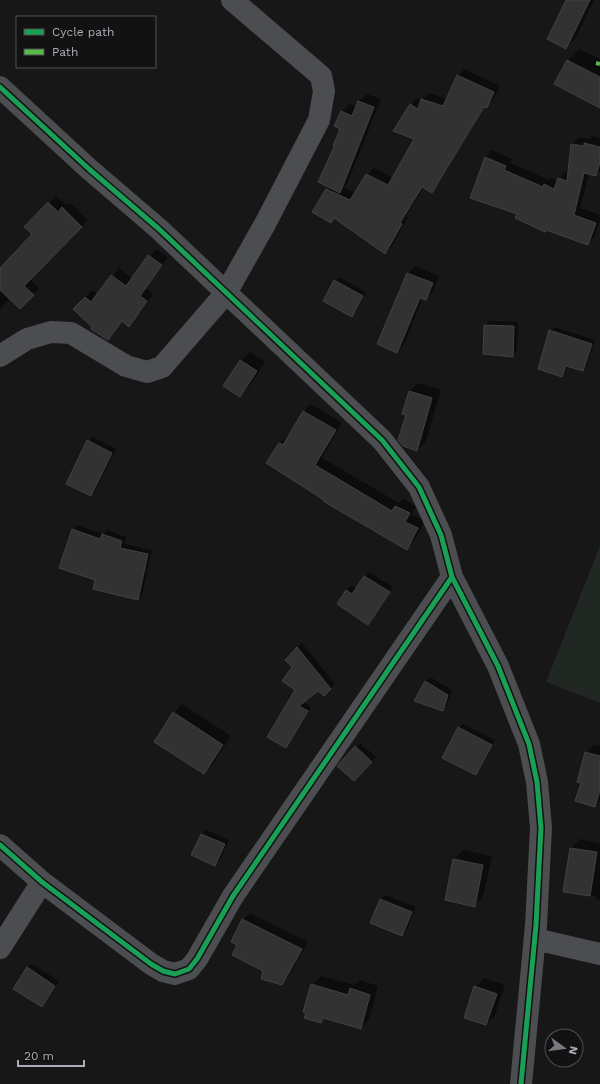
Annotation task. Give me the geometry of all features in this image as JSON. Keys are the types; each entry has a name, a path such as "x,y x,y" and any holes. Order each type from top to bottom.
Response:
{"street":[{"path":"0,356 27,340 52,332 71,333 126,366 147,372 162,368 226,293 265,224 320,120 324,91 321,76 232,0"},
{"path":"0,87 89,169 159,229 382,440 419,487 441,535 452,577 498,666 529,744 536,782 541,828 535,939 521,1084"},
{"path":"0,844 42,882 162,971 175,974 189,969 197,959 233,896 452,577"},
{"path":"0,948 42,882"},
{"path":"535,939 600,954"}],"shaded area":[{"path":"600,546 600,703 546,682"}],"building":[{"path":"566,0 590,0 566,49 547,39"},
{"path":"567,60 600,77 600,108 554,84"},
{"path":"457,75 494,92 487,108 484,107 432,193 422,187 400,223 402,224 385,254 334,218 331,223 312,212 326,189 350,200 366,174 388,185 414,139 393,131 410,104 418,109 421,99 443,106"},
{"path":"358,101 374,107 340,193 318,182 334,147 333,146 340,129 334,126 341,111 352,116"},
{"path":"584,143 600,147 600,162 596,176 584,173 574,215 596,223 588,245 546,230 545,232 515,218 517,214 470,198 485,157 506,166 504,170 543,187 544,184 554,189 558,178 567,181 571,144 584,146"},
{"path":"48,202 58,212 62,207 82,227 24,286 34,295 20,309 0,290 0,268 32,234 24,227"},
{"path":"148,255 162,265 140,296 147,301 129,327 122,321 108,340 91,329 92,327 73,309 85,297 91,302 111,275 126,286"},
{"path":"407,273 433,283 426,300 420,298 397,353 377,344"},
{"path":"334,280 363,296 352,317 323,301"},
{"path":"484,325 514,326 513,357 483,354"},
{"path":"549,330 592,344 583,371 566,366 562,377 538,369"},
{"path":"240,360 257,371 240,397 223,386"},
{"path":"409,391 432,398 417,451 403,446 398,440 406,415 402,414"},
{"path":"303,411 336,430 315,465 392,511 395,506 410,513 405,522 418,528 407,550 323,501 324,500 266,463 279,443 283,445"},
{"path":"87,440 112,453 91,496 66,484"},
{"path":"72,529 100,539 102,534 122,541 120,548 148,554 138,600 93,589 95,580 59,568"},
{"path":"364,576 390,592 368,625 337,604 346,590 352,594"},
{"path":"297,647 331,689 324,696 318,691 299,706 308,711 286,748 267,737 295,690 282,681 292,667 285,660"},
{"path":"425,681 448,695 443,711 414,701"},
{"path":"173,712 223,745 204,774 154,742"},
{"path":"458,727 492,745 476,775 442,758"},
{"path":"355,746 372,762 354,781 337,766"},
{"path":"585,752 600,756 600,790 595,807 575,801 581,783 577,782"},
{"path":"201,834 225,844 215,866 191,855"},
{"path":"570,848 597,852 590,896 563,892"},
{"path":"453,859 483,865 475,907 445,900"},
{"path":"380,899 412,912 402,936 370,923"},
{"path":"242,919 302,949 282,985 261,979 263,971 232,955 237,945 231,942"},
{"path":"27,967 55,986 42,1007 13,989"},
{"path":"311,984 348,995 350,988 370,995 361,1029 323,1018 321,1023 304,1018 306,1013 303,1012"},
{"path":"474,986 497,994 486,1025 464,1018"}],"marked path":[{"path":"596,63 600,64"}],"cycle path":[{"path":"0,87 89,169 159,229 382,440 419,487 441,535 452,577 498,666 529,744 537,782 541,828 536,925 521,1084"},
{"path":"0,845 42,882 151,964 163,971 175,974 189,969 197,959 233,896 452,577"}]}
